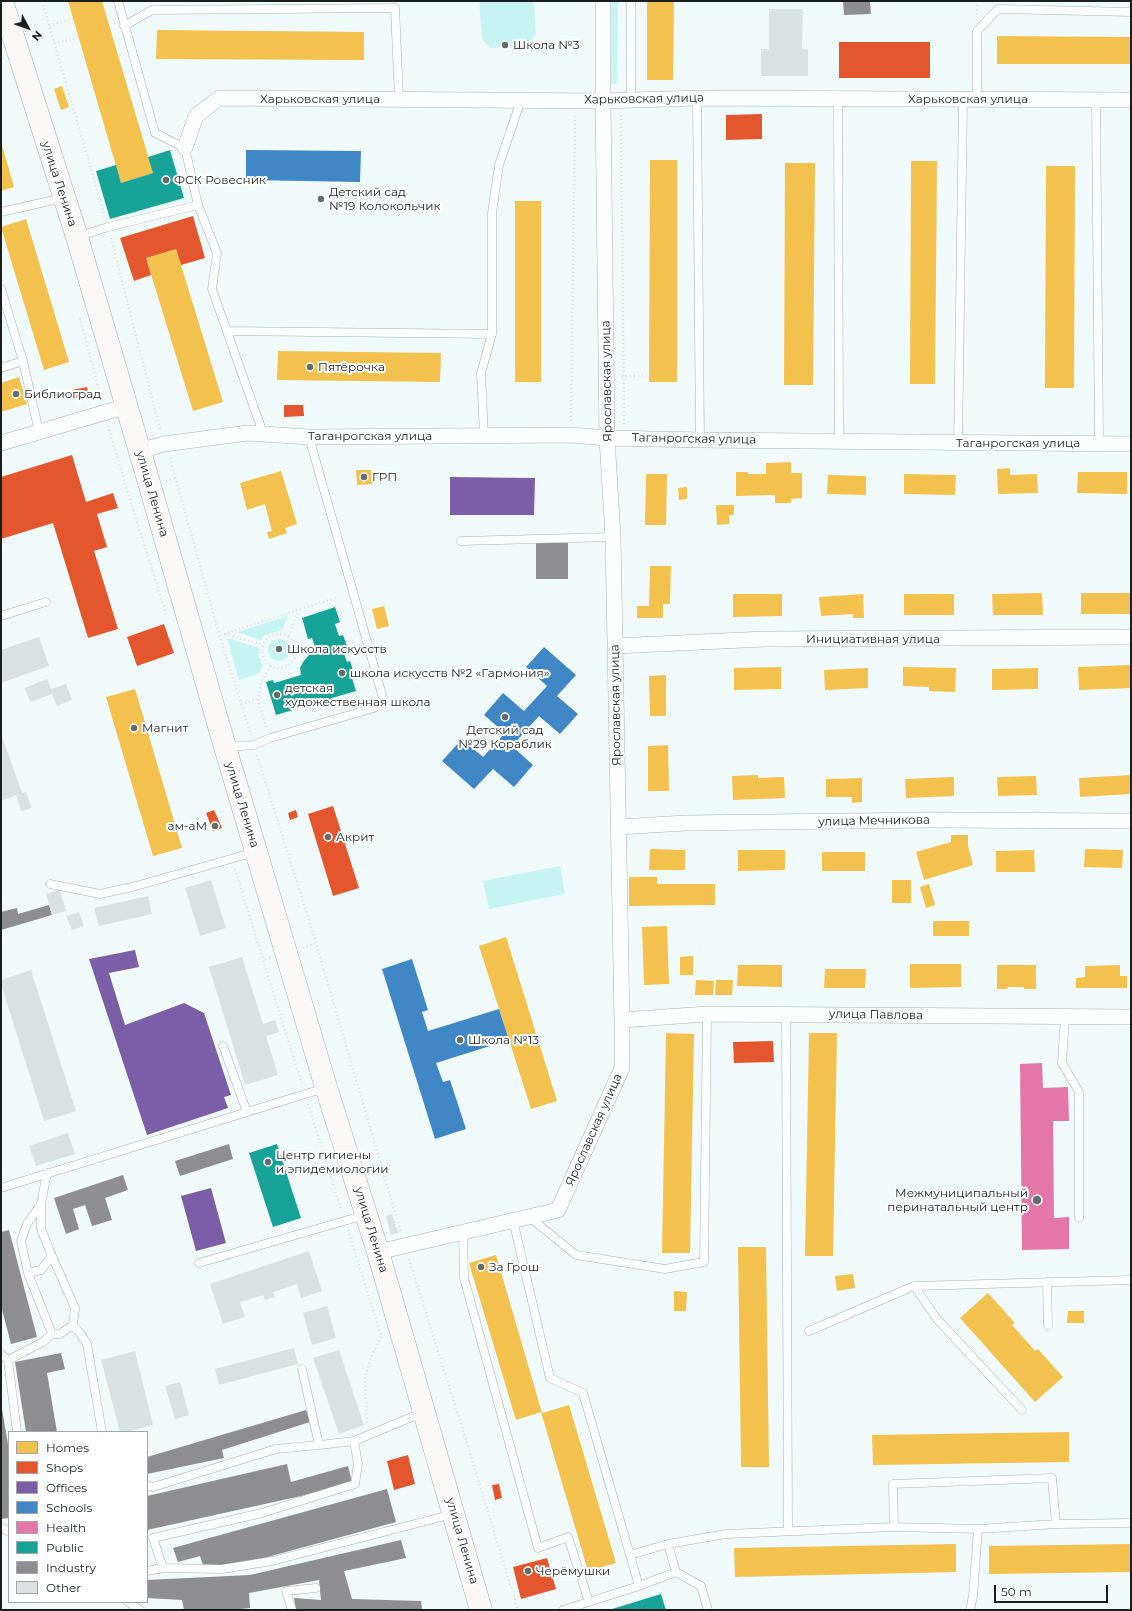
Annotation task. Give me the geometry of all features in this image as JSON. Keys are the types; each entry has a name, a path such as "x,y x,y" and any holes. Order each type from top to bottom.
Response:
{"street":[{"name":"улица Ленина","path":"2,1 76,237 140,451 225,747 326,1087 378,1252 425,1411 481,1610"},
{"name":"Ярославская улица","path":"378,1252 558,1210 622,1068 613,536 607,438 603,1"},
{"name":"Харьковская улица","path":"185,148 196,116 219,98 603,101 697,98 1131,100"},
{"path":"1,443 126,406"},
{"name":"Таганрогская улица","path":"140,451 164,444 248,433 309,437 571,435 607,438 700,440 1131,444"},
{"name":"Инициативная улица","path":"615,646 765,639 1131,638"},
{"name":"улица Мечникова","path":"618,826 726,822 931,820 1131,821"},
{"name":"улица Павлова","path":"622,1020 707,1014 1131,1017"}],"lane":[{"path":"118,1 154,133 185,148 198,204 217,253 212,289 263,433"},
{"path":"626,100 631,1"},
{"path":"124,26 152,10 395,4 399,99"},
{"path":"958,443 970,99 977,31 998,10 1131,12"},
{"path":"697,98 700,440"},
{"path":"838,99 839,441"},
{"path":"484,435 481,373 492,334 492,213 499,165 521,100"},
{"path":"1096,100 1099,443"},
{"path":"1,212 63,198"},
{"path":"76,237 108,227 198,204"},
{"path":"1,289 23,361 38,432"},
{"path":"227,331 492,334"},
{"path":"1,368 23,361"},
{"path":"309,437 383,698"},
{"path":"461,541 613,536"},
{"path":"1,616 46,602"},
{"path":"225,747 254,745 270,738 374,708"},
{"path":"50,884 100,894 136,886 256,851"},
{"path":"528,1216 576,1255 666,1269 704,1262 707,1014"},
{"path":"786,1015 788,1531"},
{"path":"1065,1017 1062,1063 1079,1092 1080,1218"},
{"path":"223,1046 247,1112"},
{"path":"1,1188 326,1087"},
{"path":"47,1173 41,1204 40,1229 75,1308 73,1325 87,1344 102,1431"},
{"path":"41,1204 26,1224 21,1241 28,1273 52,1334"},
{"path":"199,1263 366,1215"},
{"path":"513,1220 550,1378 583,1393 639,1586"},
{"path":"463,1232 464,1278 538,1548 568,1538 589,1602"},
{"path":"28,1273 41,1270 52,1256"},
{"path":"809,1331 914,1286 1131,1280"},
{"path":"1047,1282 1048,1326"},
{"path":"914,1286 937,1319 1022,1410"},
{"path":"17,1431 4,1357 43,1342 52,1334 60,1334 73,1325"},
{"path":"302,1369 319,1445"},
{"path":"148,1485 153,1487 276,1449 354,1441 425,1411"},
{"path":"164,1568 153,1538 262,1513 355,1484 358,1464 354,1441"},
{"path":"894,1527 893,1484 1052,1478 1056,1524"},
{"path":"148,1571 164,1568 222,1569 272,1561 454,1514"},
{"path":"630,1555 668,1544 726,1534 894,1527 978,1529 1056,1524 1131,1522"},
{"path":"970,1610 973,1596 978,1529"},
{"path":"668,1544 676,1572 701,1586 708,1610"},
{"path":"563,1610 639,1586 676,1572"},
{"path":"292,1610 286,1591 316,1588"},
{"path":"130,1603 140,1610"}],"path":[{"path":"42,1 108,227 164,444 170,457 219,634 316,943 405,1245 518,1610"},
{"path":"49,25 73,19"},
{"path":"54,43 79,38"},
{"path":"571,435 575,100"},
{"path":"624,438 623,376 626,100"},
{"path":"606,376 650,376"},
{"path":"224,634 335,598"},
{"path":"288,636 299,610"},
{"path":"219,634 224,634 263,645"},
{"path":"273,634 288,636 296,648 295,656 291,662 285,666 278,668 271,666 265,660 262,653 263,645 273,634"},
{"path":"270,738 258,699 262,682 271,666"},
{"path":"241,704 258,699"},
{"path":"232,858 263,960"},
{"path":"345,1221 381,1336 372,1355 365,1377 367,1435"}],"shaded area":[{"path":"479,1 534,1 536,35 526,45 490,48 482,39"},
{"path":"608,1 618,1 617,84 612,84 610,81"},
{"path":"288,616 282,630 265,635 261,640 237,632"},
{"path":"227,638 259,648 259,656 263,666 258,674 239,680"},
{"path":"279,639 287,642 290,650 287,658 279,661 271,658 268,650 271,642"},
{"path":"560,866 565,894 489,909 483,881"}],"building: Homes":[{"path":"68,1 102,1 153,173 121,183"},
{"path":"647,1 674,1 673,80 647,80"},
{"path":"157,30 364,32 364,60 156,59"},
{"path":"997,36 1131,37 1131,64 997,64"},
{"path":"62,86 69,107 61,110 54,89"},
{"path":"1,142 14,187 1,191"},
{"path":"650,160 677,160 677,382 649,382"},
{"path":"911,161 937,161 935,384 910,384"},
{"path":"785,163 815,163 813,385 784,385"},
{"path":"1046,166 1075,166 1074,388 1045,388"},
{"path":"515,201 541,201 541,382 515,382"},
{"path":"26,219 69,362 44,370 1,227"},
{"path":"176,249 223,402 193,411 146,258"},
{"path":"278,351 441,353 440,382 277,380"},
{"path":"19,377 27,404 1,412 1,383"},
{"path":"791,462 791,473 802,473 802,498 791,499 791,503 775,503 775,495 736,496 736,472 766,474 766,463"},
{"path":"1010,468 1010,475 1037,474 1038,493 998,494 997,469"},
{"name":"ГРП","path":"356,470 371,470 372,484 357,485"},
{"path":"281,471 297,524 285,528 287,533 269,539 267,532 272,531 265,504 247,510 240,483"},
{"path":"1078,472 1127,472 1127,494 1077,493"},
{"path":"646,474 667,474 666,525 645,525"},
{"path":"904,474 956,475 955,495 904,494"},
{"path":"828,475 866,476 866,495 827,494"},
{"path":"687,487 687,499 679,500 678,488"},
{"path":"716,505 734,505 734,515 729,515 729,524 717,525"},
{"path":"650,566 671,566 670,604 663,604 663,618 637,618 637,606 649,606"},
{"path":"1042,593 1043,615 993,615 992,594"},
{"path":"1081,593 1131,593 1131,614 1081,614"},
{"path":"733,594 782,594 782,616 733,617"},
{"path":"863,594 864,618 853,618 853,614 821,616 819,597"},
{"path":"904,594 954,594 954,615 904,615"},
{"path":"384,606 389,626 377,629 372,609"},
{"path":"1131,665 1131,688 1079,690 1078,667"},
{"path":"781,667 781,689 734,690 734,668"},
{"path":"903,667 956,668 955,692 929,691 929,687 903,686"},
{"path":"868,668 868,688 825,690 824,670"},
{"path":"1038,668 1038,689 992,690 992,669"},
{"path":"666,675 666,716 650,716 649,676"},
{"path":"135,689 182,848 153,856 106,697"},
{"path":"668,745 669,791 648,791 648,746"},
{"path":"758,775 758,778 784,777 785,798 733,800 732,776"},
{"path":"1130,775 1131,794 1080,797 1079,778"},
{"path":"1036,776 1037,795 998,796 997,777"},
{"path":"954,777 954,796 906,798 905,779"},
{"path":"862,778 862,802 852,803 852,797 826,797 826,779"},
{"path":"951,835 968,835 968,846 973,865 924,880 916,852 951,842"},
{"path":"650,849 685,850 685,870 649,870"},
{"path":"1085,849 1123,850 1122,868 1084,867"},
{"path":"738,850 785,850 785,870 738,871"},
{"path":"1034,850 1035,872 996,872 996,851"},
{"path":"822,852 865,852 865,871 822,871"},
{"path":"629,877 657,877 657,884 715,884 715,905 629,906"},
{"path":"892,880 911,880 911,903 892,903"},
{"path":"929,884 935,905 926,908 920,887"},
{"path":"933,921 969,921 969,936 933,936"},
{"path":"667,926 669,984 644,985 642,927"},
{"path":"506,937 557,1101 531,1109 479,946"},
{"path":"693,956 693,975 680,975 680,957"},
{"path":"910,964 961,964 961,987 910,988"},
{"path":"738,965 782,965 782,987 737,986"},
{"path":"997,965 1036,965 1036,989 1007,987 1007,989 997,989"},
{"path":"1120,965 1120,976 1127,976 1127,988 1076,988 1076,978 1085,977 1085,966"},
{"path":"825,969 866,969 865,988 824,988"},
{"path":"696,980 714,981 713,995 695,995"},
{"path":"716,980 733,980 732,995 715,995"},
{"path":"666,1033 694,1034 690,1253 662,1253"},
{"path":"809,1033 837,1033 833,1256 805,1256"},
{"path":"738,1247 766,1247 769,1467 741,1467"},
{"path":"496,1255 542,1413 569,1405 616,1563 588,1571 541,1412 516,1420 469,1263"},
{"path":"853,1274 855,1288 837,1291 835,1276"},
{"path":"674,1291 687,1292 686,1311 674,1311"},
{"path":"988,1293 1015,1323 1012,1325 1035,1351 1038,1349 1063,1377 1035,1402 960,1318"},
{"path":"1068,1311 1084,1311 1084,1323 1067,1323"},
{"path":"1069,1432 1069,1462 873,1465 872,1435"},
{"path":"956,1544 956,1572 735,1577 734,1548"},
{"path":"1131,1544 1131,1572 989,1574 989,1546"}],"building: Shops":[{"path":"839,42 930,42 930,78 839,78"},
{"path":"762,114 762,139 726,140 726,115"},
{"path":"193,216 205,258 181,265 176,249 146,258 151,275 134,281 120,238"},
{"path":"87,387 89,395 74,399 72,390"},
{"path":"284,405 303,405 304,416 284,417"},
{"path":"72,455 86,502 113,493 118,508 97,514 107,547 94,551 118,629 88,638 53,523 1,539 1,477"},
{"path":"164,624 174,653 137,666 127,637"},
{"path":"333,806 359,888 333,896 308,814"},
{"path":"214,810 222,828 213,831 206,813"},
{"path":"296,810 298,817 290,820 288,813"},
{"path":"773,1041 774,1062 734,1063 733,1042"},
{"path":"408,1455 415,1484 394,1490 387,1461"},
{"path":"499,1484 502,1498 495,1500 492,1485"},
{"path":"547,1558 556,1589 521,1599 513,1567"}],"building: Offices":[{"path":"450,477 535,478 534,515 450,515"},
{"path":"135,950 139,967 109,973 125,1025 184,1003 204,1013 231,1095 224,1097 228,1108 147,1135 89,959"},
{"path":"211,1188 226,1243 196,1251 181,1196"}],"building: Schools":[{"path":"246,150 361,151 360,182 246,180"},
{"path":"544,647 576,675 557,696 578,714 560,734 539,716 512,746 533,765 514,787 493,769 474,789 442,761 462,739 483,757 505,733 484,715 503,693 524,711 547,686 526,667"},
{"path":"412,959 428,1010 422,1012 428,1031 499,1009 509,1040 436,1063 443,1082 450,1080 466,1129 435,1139 382,969"}],"building: Health":[{"path":"1042,1063 1043,1088 1068,1087 1069,1121 1053,1121 1054,1218 1069,1217 1069,1249 1022,1250 1020,1064"}],"building: Public":[{"path":"170,150 184,198 110,219 96,171 116,165 121,183 153,173 148,157"},
{"path":"335,607 340,622 335,624 339,636 343,635 348,649 343,651 347,662 350,661 355,676 352,678 356,691 332,698 333,702 321,705 320,702 276,715 266,682 273,680 274,683 301,675 300,668 303,662 316,650 312,638 308,639 302,618"},
{"path":"277,1144 301,1218 273,1227 249,1153"},
{"path":"661,1594 666,1610 609,1610"}],"building: Industry":[{"path":"843,1 870,1 871,14 844,15"},
{"path":"536,543 568,543 568,579 536,579"},
{"path":"49,905 52,915 1,930 1,912 17,908 18,914"},
{"path":"229,1144 233,1159 180,1176 175,1161"},
{"path":"123,1175 128,1190 105,1198 112,1220 92,1226 85,1205 73,1209 79,1229 66,1234 54,1198"},
{"path":"9,1230 37,1337 11,1344 1,1306 1,1232"},
{"path":"61,1353 65,1369 47,1373 57,1431 26,1431 15,1362"},
{"path":"1,1403 8,1444 8,1518 1,1519"},
{"path":"306,1410 310,1422 222,1450 224,1458 148,1474 148,1457"},
{"path":"287,1464 291,1482 348,1466 352,1482 301,1496 148,1530 148,1496"},
{"path":"387,1489 396,1522 253,1561 204,1568 200,1556 178,1562 173,1548"},
{"path":"401,1540 406,1558 344,1571 352,1599 421,1601 422,1610 296,1610 294,1598 321,1600 319,1580 249,1593 250,1608 231,1610 184,1610 182,1600 148,1598 148,1580 250,1575"}],"building: Other":[{"path":"769,9 803,9 802,49 808,49 808,76 761,76 761,49 769,49"},
{"path":"39,637 49,666 1,683 1,650"},
{"path":"47,679 51,689 66,684 72,700 57,706 52,694 30,702 25,688"},
{"path":"1,733 22,793 26,792 32,808 21,811 16,795 1,801"},
{"path":"211,880 226,928 200,936 185,888"},
{"path":"60,890 66,911 52,915 46,894"},
{"path":"148,896 152,914 99,926 94,908"},
{"path":"79,912 84,926 72,930 66,916"},
{"path":"242,957 263,1024 275,1020 279,1032 266,1036 278,1075 245,1085 209,967"},
{"path":"31,970 76,1111 44,1121 1,984 1,980"},
{"path":"68,1133 75,1154 36,1166 29,1146"},
{"path":"392,1214 398,1233 391,1235 386,1216"},
{"path":"309,1251 322,1291 301,1298 297,1284 273,1292 275,1297 265,1300 263,1295 240,1302 245,1317 223,1324 210,1284"},
{"path":"327,1306 336,1338 312,1345 303,1313"},
{"path":"294,1348 298,1364 219,1385 215,1369"},
{"path":"339,1350 364,1425 339,1434 313,1358"},
{"path":"135,1351 153,1425 130,1431 120,1431 101,1360"},
{"path":"180,1382 189,1415 175,1419 165,1386"}],"place":[{"name":"Школа №3","path":"505,45"},
{"name":"ФСК Ровесник","path":"166,180"},
{"name":"Детский сад №19 Колокольчик","path":"321,199"},
{"name":"Пятёрочка","path":"310,367"},
{"name":"Библиоград","path":"16,394"},
{"name":"ГРП","path":"364,477"},
{"name":"Школа искусств","path":"279,649"},
{"name":"школа искусств №2 «Гармония»","path":"342,673"},
{"name":"детская художественная школа","path":"277,695"},
{"name":"Детский сад №29 Кораблик","path":"505,717"},
{"name":"Магнит","path":"134,728"},
{"name":"ам-аМ","path":"215,826"},
{"name":"Акрит","path":"328,837"},
{"name":"Школа №13","path":"460,1040"},
{"name":"Центр гигиены и эпидемиологии","path":"268,1162"},
{"name":"Межмуниципальный перинатальный центр","path":"1037,1200"},
{"name":"За Грош","path":"481,1267"},
{"name":"Черёмушки","path":"528,1571"}]}
